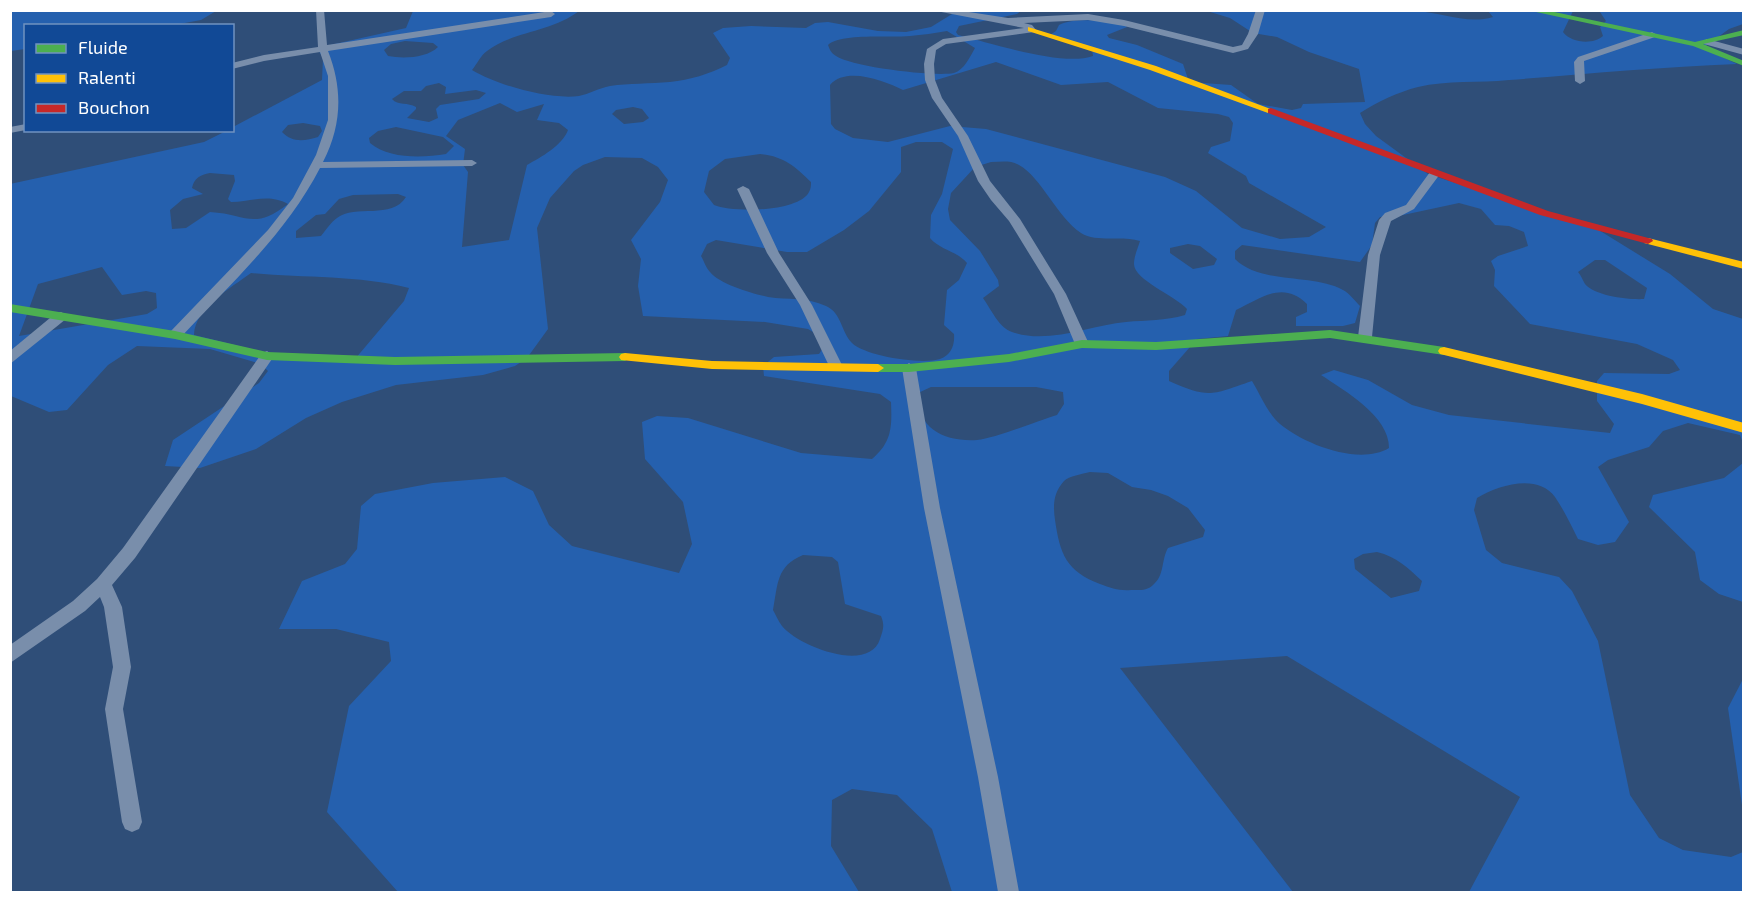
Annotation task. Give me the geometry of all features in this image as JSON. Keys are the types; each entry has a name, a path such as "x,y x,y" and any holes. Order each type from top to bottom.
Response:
{"street":[{"path":"175,335 272,233 298,199 315,165 333,120 333,76 323,49 320,10"},
{"path":"935,10 1008,21 1225,94 1434,174 1544,213 1743,266"},
{"path":"1008,21 1088,17 1239,50 1245,47 1253,34 1261,10"},
{"path":"1531,10 1743,52"},
{"path":"234,66 264,58 551,14"},
{"path":"1031,29 1028,32 943,42 932,50 929,64 930,80 937,98 963,136 984,181 995,198 1014,219 1060,294 1082,344"},
{"path":"1701,43 1743,32"},
{"path":"1580,81 1579,62 1581,59 1652,35"},
{"path":"1701,43 1743,63"},
{"path":"315,165 472,163"},
{"path":"1365,337 1374,255 1385,220 1389,215 1410,207 1434,174"},
{"path":"743,189 773,253 806,305 836,367"},
{"path":"10,308 175,335 267,356 447,362 625,357 712,365 909,368 1009,358 1082,344 1166,345 1306,334 1365,337 1448,352 1642,399 1743,428"},
{"path":"10,359 61,316"},
{"path":"10,655 79,606 103,584 136,543 267,356"},
{"path":"909,368 932,508 980,734 1009,892"},
{"path":"103,584 113,607 122,667 114,709 132,822"}],"shaded area":[{"path":"11,10 216,11 201,20 179,24 24,24 24,49 11,51"},
{"path":"1022,10 1017,14 959,26 956,32 958,35 1027,53 1080,59 1093,56 1092,49 1047,37 1056,31 1059,25 1082,20 1125,24 1127,27 1107,35 1109,38 1137,45 1183,64 1189,82 1231,85 1258,104 1292,110 1301,108 1303,104 1365,102 1359,69 1309,52 1277,37 1253,33 1230,18 1207,11 1389,10 1425,12 1474,20 1493,17 1488,11 1573,11 1563,32 1571,39 1588,42 1603,36 1600,27 1606,21 1600,12 1595,11 1743,11 1743,24 1729,29 1703,48 1737,64 1498,81 1452,82 1410,89 1360,113 1365,124 1376,136 1428,174 1597,229 1670,274 1713,309 1743,319 1743,443 1740,435 1688,423 1663,431 1649,447 1608,460 1598,467 1629,522 1615,542 1598,545 1578,539 1555,497 1539,485 1528,483 1496,489 1477,498 1474,510 1486,550 1502,563 1559,577 1572,591 1598,641 1630,795 1659,838 1683,850 1731,857 1743,852 1743,892 1469,892 1520,797 1287,656 1120,668 1293,892 952,892 932,829 897,795 852,789 832,800 831,846 859,892 398,892 327,812 349,706 391,661 389,642 336,629 279,629 302,581 345,564 357,549 361,506 375,494 433,483 505,477 533,491 549,525 572,546 679,573 692,544 683,502 645,459 642,422 657,416 688,418 801,453 872,459 887,440 891,419 891,402 880,394 764,376 763,366 774,357 819,354 825,345 820,336 808,329 765,322 643,316 638,286 641,259 631,240 660,202 668,180 658,167 642,158 605,157 574,171 550,198 537,228 548,329 527,358 515,366 483,375 396,385 342,402 306,418 256,449 200,468 165,466 173,440 259,383 268,371 261,364 210,349 137,346 108,365 67,410 49,412 11,396 10,184 204,142 224,132 234,132 234,126 322,80 323,58 317,48 406,28 413,11 579,11 556,23 496,45 481,57 472,70 495,81 524,90 567,97 583,95 610,86 685,80 727,65 730,58 713,33 723,28 751,26 806,28 815,23 828,22 878,31 906,32 931,27 957,11","holes":["947,31 975,48 961,69 954,73 913,72 859,64 836,56 828,45 834,41 854,37 915,36","405,41 433,43 438,47 414,57 388,56 384,50 391,44","996,62 1061,85 1108,82 1158,108 1229,117 1233,123 1230,141 1211,147 1208,153 1246,176 1249,183 1326,227 1309,237 1280,239 1242,228 1196,191 1165,177 986,129 950,126 888,142 853,138 835,129 831,124 830,85 837,79 846,76 866,77 903,90","439,83 446,87 445,94 476,90 486,93 479,99 440,105 436,109 438,118 429,122 407,118 416,107 397,103 392,99 404,91 421,91 426,86","500,103 517,112 544,104 537,120 559,123 568,130 556,146 527,165 509,240 462,247 468,172 463,165 465,149 446,136 458,120","633,107 642,109 649,118 643,122 624,124 612,114 616,110","303,123 320,126 322,131 318,137 308,139 299,140 286,136 282,132 288,125","396,127 443,137 454,146 446,154 406,156 387,152 370,143 369,138 378,131","916,142 942,142 953,149 942,194 931,215 930,238 967,263 959,280 947,290 944,325 954,334 954,338 952,349 940,359 908,360 859,348 848,339 835,313 826,306 805,300 768,297 737,288 721,281 707,269 701,256 707,244 716,240 787,252 807,252 844,230 869,211 901,172 901,147","760,154 782,160 811,182 810,191 803,199 793,204 765,209 723,208 714,205 704,192 709,171 725,159","991,162 1016,163 1035,178 1064,217 1081,233 1094,238 1140,241 1134,261 1136,270 1148,282 1182,304 1187,309 1185,315 1126,322 1055,335 1026,335 1007,330 983,298 999,286 998,280 980,251 950,220 948,209 951,193 975,167","210,173 234,175 235,181 228,199 231,202 274,199 288,204 258,219 210,212 186,228 172,229 170,210 183,199 203,194 192,188 194,182","398,194 406,197 392,208 345,214 335,220 321,236 296,238 296,231 316,215 325,214 339,199 353,195","1459,203 1481,209 1495,225 1509,226 1524,232 1528,246 1498,256 1491,261 1495,270 1494,286 1530,324 1637,344 1673,360 1680,370 1669,374 1604,373 1597,381 1597,401 1614,424 1610,433 1449,415 1412,405 1368,380 1334,370 1321,375 1364,406 1382,425 1389,448 1363,455 1332,450 1290,432 1272,415 1252,381 1210,393 1194,391 1169,381 1169,371 1197,339 1228,336 1236,310 1263,296 1281,292 1289,293 1307,304 1307,312 1296,317 1296,326 1343,326 1355,323 1360,306 1345,291 1331,285 1258,272 1235,259 1235,251 1242,245 1360,262 1372,245 1375,223 1380,217 1403,215","1188,244 1200,246 1217,259 1214,265 1193,269 1170,253 1170,248","1595,260 1605,260 1647,288 1644,299 1621,298 1596,292 1585,284 1578,272","102,267 122,295 146,291 156,293 157,308 147,314 19,336 38,284","251,273 350,279 409,288 404,301 355,359 284,357 194,335 196,325 207,307","931,387 1036,387 1063,392 1064,404 1057,415 985,439 965,440 943,435 927,424 922,415 918,393","1090,472 1108,473 1132,487 1168,496 1188,508 1205,530 1203,537 1168,548 1159,577 1148,588 1119,590 1089,579 1072,567 1062,552 1054,505 1058,490 1066,479","1377,552 1401,563 1422,581 1419,591 1391,598 1355,569 1354,559 1363,554","803,555 832,557 838,562 845,604 881,616 883,630 873,649 862,655 848,656 817,648 790,634 773,610 783,570 794,559"]},
{"path":"1743,463 1743,602 1719,594 1700,580 1695,552 1649,507 1653,495 1724,478"},
{"path":"1743,679 1743,812 1728,708"}],"traffic: fast":[{"path":"1531,10 1695,44 1744,64"},
{"path":"1695,44 1744,32"},
{"path":"10,308 175,335 267,356 395,361 625,357"},
{"path":"878,368 909,368 1009,358 1082,344 1156,346 1330,334 1444,351"}],"traffic: slow":[{"path":"1031,29 1153,68 1271,111"},
{"path":"1648,241 1744,266"},
{"path":"1444,351 1642,399 1744,428"},
{"path":"625,357 712,365 878,368"}],"traffic: jam":[{"path":"1271,111 1544,213 1648,241"}]}
